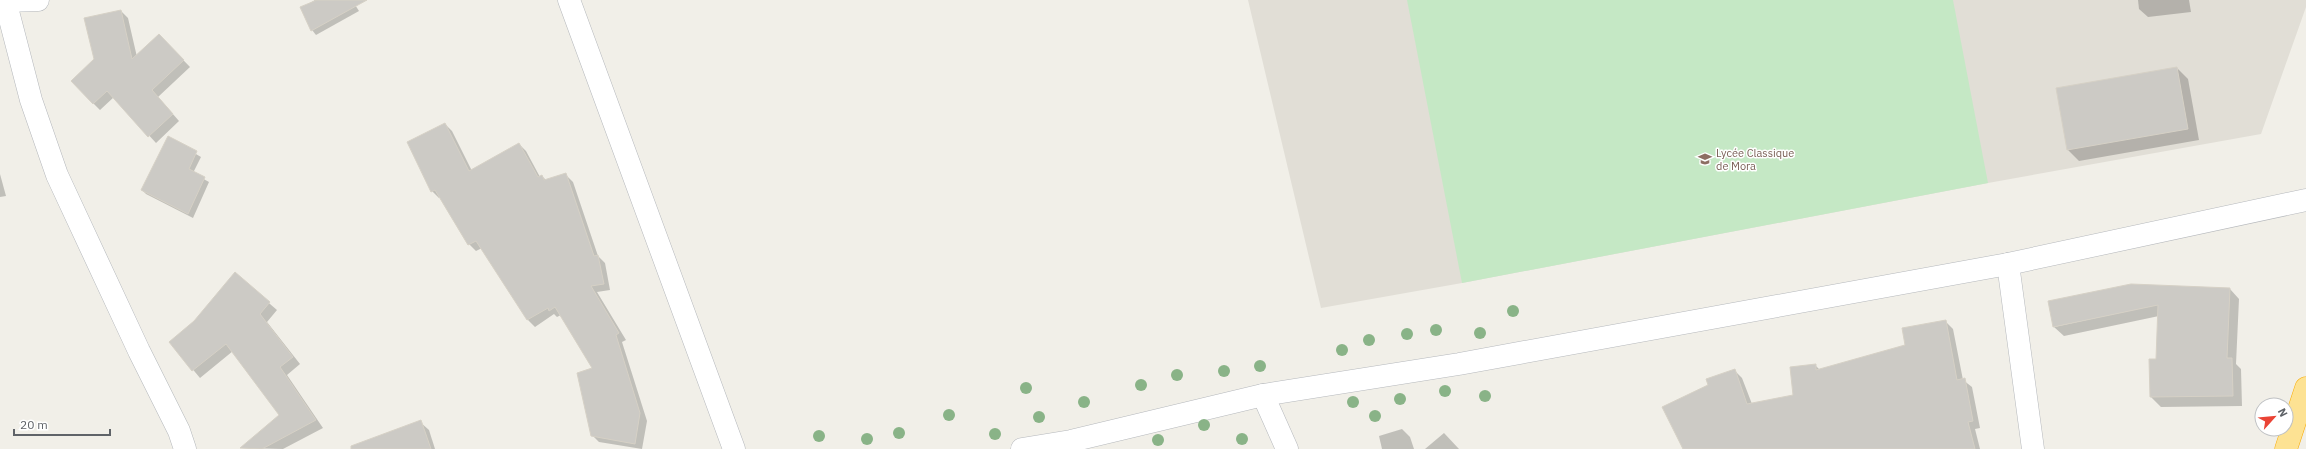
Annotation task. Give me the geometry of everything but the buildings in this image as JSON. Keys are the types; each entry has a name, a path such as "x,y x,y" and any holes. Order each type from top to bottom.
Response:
{"highway":[{"path":"2286,449 2306,388"}],"street":[{"path":"38,0 5,1 32,100 57,175 139,351 179,430 185,449"},
{"path":"569,0 734,449"},
{"path":"1022,449 1071,440 1264,395 1459,364 2008,264 2306,200"},
{"path":"2008,264 2033,449"},
{"path":"1264,395 1286,449"}],"shaded area":[{"name":"Lycée Classique de Mora","path":"1248,0 2306,0 2306,7 2261,134 1988,183 1462,283 1321,308"}],"green space":[{"path":"1407,0 1953,0 1988,183 1462,283"}],"place":[{"name":"Lycée Classique de Mora","path":"1705,159"}]}
